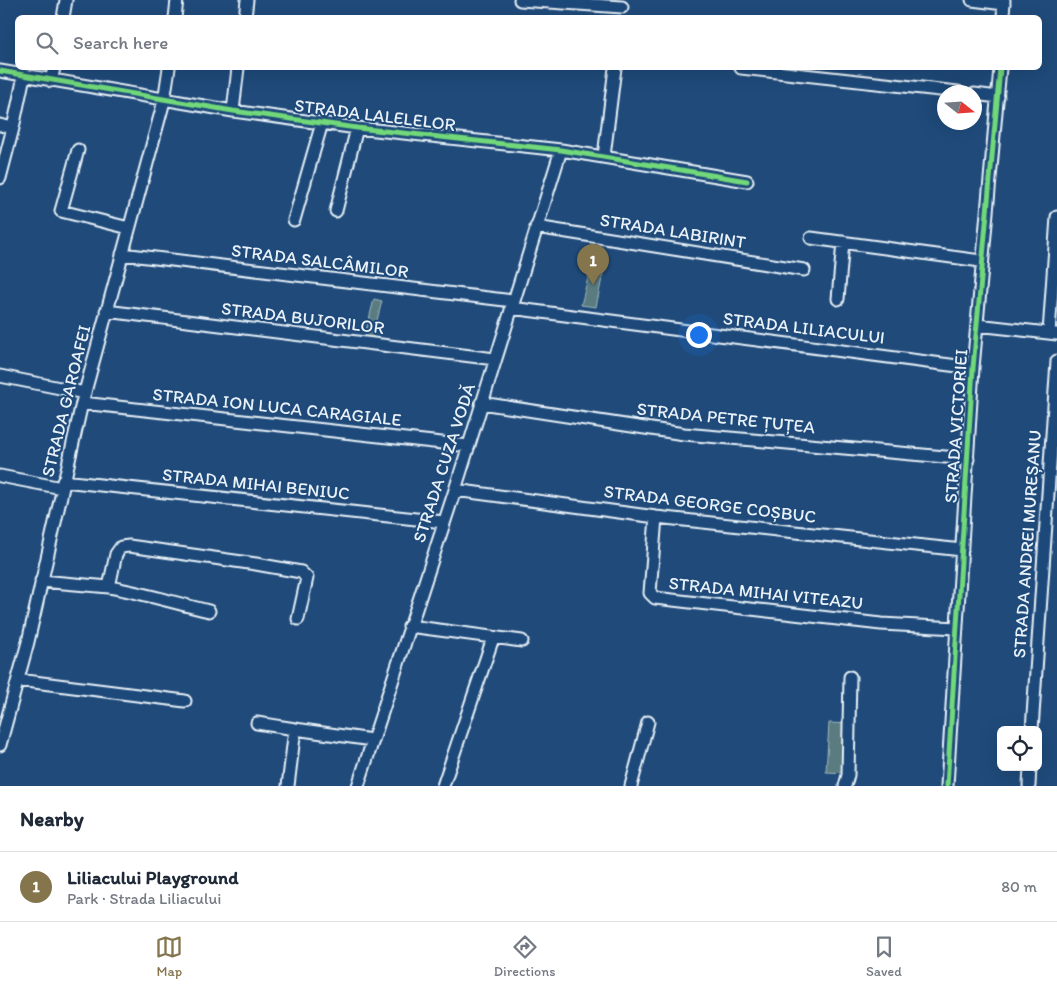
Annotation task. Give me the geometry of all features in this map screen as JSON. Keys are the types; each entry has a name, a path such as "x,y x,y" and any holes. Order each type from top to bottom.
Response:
{"street":[{"path":"64,15 66,0"},
{"path":"175,15 177,0"},
{"path":"245,15 247,0"},
{"path":"520,0 622,8"},
{"path":"972,0 1004,2 1003,15"},
{"path":"51,81 54,70"},
{"name":"STRADA GAROAFEI","path":"0,744 18,680 63,484 106,311 164,101 169,70"},
{"path":"233,111 238,70"},
{"path":"604,156 615,70"},
{"path":"759,70 937,90"},
{"name":"STRADA VICTORIEI","path":"947,786 976,326 1000,70"},
{"name":"STRADA LALELELOR","path":"0,71 164,101 357,128 561,150 747,181"},
{"path":"0,178 24,76"},
{"path":"982,95 998,97"},
{"path":"294,220 322,123"},
{"path":"0,125 13,128"},
{"path":"336,211 357,128"},
{"path":"78,150 61,211 129,228"},
{"name":"STRADA CUZA VODĂ","path":"358,786 455,490 561,150"},
{"path":"976,326 1053,333 1057,217"},
{"name":"STRADA LABIRINT","path":"536,227 804,270"},
{"path":"811,238 981,261"},
{"path":"838,299 842,242"},
{"name":"STRADA SALCÂMILOR","path":"122,254 512,305"},
{"name":"STRADA LILIACULUI","path":"512,305 973,368"},
{"name":"STRADA BUJORILOR","path":"106,311 495,358"},
{"name":"STRADA ANDREI MUREȘANU","path":"1032,726 1057,361"},
{"name":"STRADA ION LUCA CARAGIALE","path":"0,376 84,398 469,446"},
{"name":"STRADA PETRE ȚUȚEA","path":"481,403 684,434 968,459"},
{"name":"STRADA MIHAI BENIUC","path":"0,476 444,522"},
{"name":"STRADA GEORGE COȘBUC","path":"455,490 656,517 962,550"},
{"name":"STRADA MIHAI VITEAZU","path":"656,517 650,593 655,598 881,624 956,628"},
{"path":"109,587 116,554 122,548 130,546 256,564 301,572 307,578 298,619"},
{"path":"41,581 109,587 148,593 168,601 209,610"},
{"path":"409,626 522,641"},
{"path":"443,786 493,638"},
{"path":"845,786 848,775 850,677"},
{"path":"18,680 185,701"},
{"path":"630,786 648,722"},
{"path":"257,723 372,740"},
{"path":"288,786 295,729"},
{"path":"1029,786 1030,771"}],"green space":[{"path":"592,262 605,264 596,307 581,305"},
{"path":"374,299 382,301 372,340 364,339"},
{"path":"829,723 852,724 849,773 826,772"}],"cycle path":[{"path":"947,786 973,368 1000,70"},
{"path":"0,71 233,111 357,128 561,150 747,181"}],"place":[{"name":"Liliacului Playground","path":"593,285"}]}
